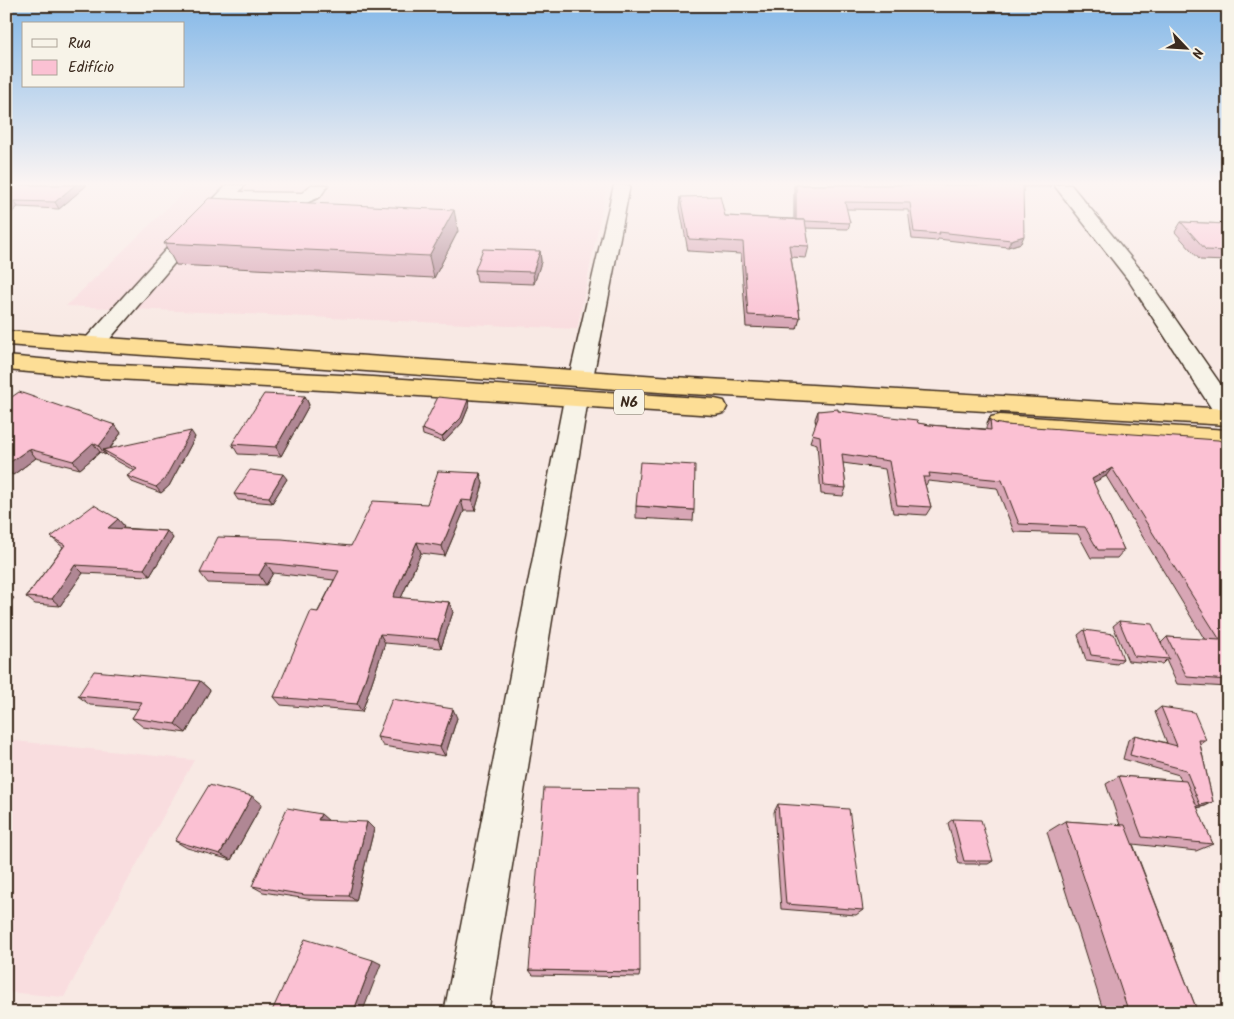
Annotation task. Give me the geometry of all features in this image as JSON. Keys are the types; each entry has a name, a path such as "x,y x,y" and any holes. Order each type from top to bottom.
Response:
{"highway":[{"name":"N6","path":"6,338 94,343 579,389 943,419 1228,439"},
{"name":"N6","path":"6,362 97,371 341,383 579,389 683,386 1228,416"}],"street":[{"path":"94,343 191,233"},
{"path":"466,1013 579,389 612,233"},
{"path":"1100,233 1137,278 1228,416"}],"shaded area":[{"path":"142,233 597,233 577,329 66,306"},
{"path":"6,740 194,760 64,997 6,992"}],"building":[{"path":"174,233 442,233 429,256 164,243"},
{"path":"688,233 807,233 809,246 789,245 800,318 748,315 743,242 689,239"},
{"path":"944,233 1024,233 1024,236 1011,240"},
{"path":"1190,233 1227,233 1228,251 1206,250"},
{"path":"483,249 540,251 533,272 475,270"},
{"path":"19,392 115,425 99,446 93,443 73,461 29,449 6,465 6,401"},
{"path":"264,394 305,396 276,447 232,444"},
{"path":"438,397 468,400 461,418 442,437 422,429"},
{"path":"838,409 838,411 917,420 918,423 929,425 991,430 990,419 995,423 1005,425 1218,440 1228,443 1228,680 1187,677 1167,637 1220,640 1112,468 1092,479 1124,550 1098,550 1085,527 1019,524 1002,480 929,473 930,477 923,477 931,507 897,505 889,461 842,454 846,488 824,486 820,436 812,434 818,418 818,411"},
{"path":"191,431 164,480 156,487 127,476 137,469 103,450"},
{"path":"640,462 695,465 694,510 636,506"},
{"path":"250,470 283,474 269,497 234,494"},
{"path":"438,471 480,473 472,501 461,500 442,546 417,542 393,597 449,602 438,639 380,634 357,704 274,697 311,611 318,612 339,571 266,563 259,575 200,573 218,537 282,539 351,546 373,501 427,504"},
{"path":"94,505 118,519 108,528 167,531 144,569 75,565 52,599 26,597 65,545 51,537"},
{"path":"1119,621 1152,624 1169,659 1134,656"},
{"path":"1084,630 1114,634 1123,659 1091,655"},
{"path":"94,671 200,681 175,724 132,718 142,702 78,696"},
{"path":"392,699 453,709 440,747 377,737"},
{"path":"1161,707 1194,712 1206,740 1199,740 1213,802 1200,805 1186,770 1130,755 1135,735 1177,746"},
{"path":"1119,776 1186,781 1213,844 1142,837"},
{"path":"209,785 252,796 220,854 175,841"},
{"path":"544,788 639,789 640,972 529,970"},
{"path":"778,804 849,809 863,910 786,904"},
{"path":"287,808 321,814 318,820 367,822 349,896 305,895 252,886"},
{"path":"953,819 981,820 993,861 964,861"},
{"path":"1065,821 1125,825 1198,1013 1129,1013"},
{"path":"305,939 373,960 353,1013 271,1013"}]}
